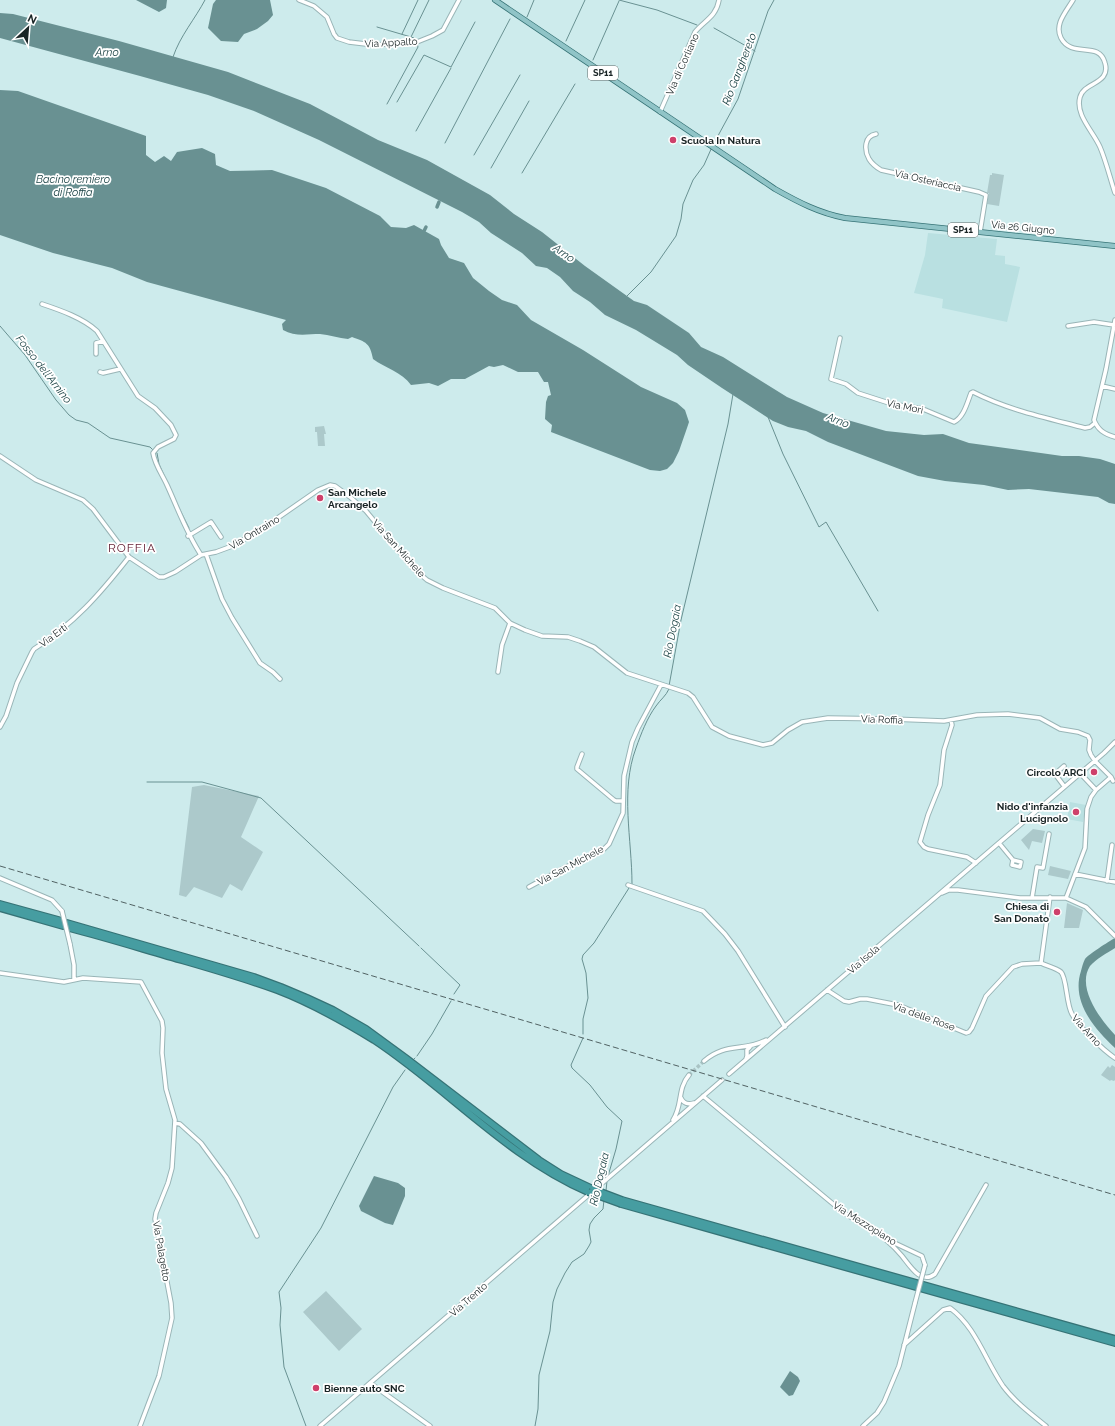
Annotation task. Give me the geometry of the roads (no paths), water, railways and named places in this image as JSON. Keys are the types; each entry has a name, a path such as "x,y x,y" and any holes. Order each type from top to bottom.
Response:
{"highway":[{"path":"0,904 254,982 306,1002 365,1035 390,1052 507,1143 535,1163 568,1182 622,1202 1115,1344"},
{"path":"0,908 65,924"},
{"path":"622,1202 1115,1339"}],"main road":[{"name":"SP11","path":"495,0 660,112"},
{"name":"Via 26 Giugno","path":"660,112 775,189 797,202 830,215 845,218 1115,246"}],"street":[{"name":"Via Appalto","path":"299,0 314,6 328,16 334,34 337,38 349,42 374,45 417,42 432,36 443,30 459,0"},
{"name":"Via di Corliano","path":"660,112 695,32 701,25 712,17 719,0"},
{"path":"1073,0 1060,20 1058,31 1064,43 1069,47 1076,50 1096,51 1100,54 1106,64 1106,71 1100,81 1087,87 1080,97 1080,112 1085,123 1096,138 1115,193"},
{"name":"Via Osteriaccia","path":"876,134 867,138 865,148 868,158 873,165 881,170 979,192 986,195 980,232"},
{"path":"42,304 90,325 97,331 138,396 155,408 175,431 176,435 174,439 158,447 153,453 156,464 165,480 188,536 200,555"},
{"path":"1115,320 1094,420 1097,427 1106,434 1115,436"},
{"path":"1068,326 1094,322 1114,325"},
{"name":"Via Mori","path":"840,338 830,379 846,384 858,393 880,401 924,409 954,422 959,419 971,393 973,392 988,400 1016,410 1085,428 1090,427 1095,423"},
{"path":"96,354 96,343 103,341"},
{"path":"100,372 103,373 120,369"},
{"path":"1102,386 1115,389"},
{"name":"Via Ontraino","path":"0,456 36,480 84,500 93,509 129,557 158,577 164,577 186,566 200,555 216,552 235,545 269,524 318,490 330,485 335,486"},
{"name":"Via San Michele","path":"335,486 366,511 413,568 427,580 443,588 495,608 510,623 542,636 568,637 594,647 627,673 666,687"},
{"path":"188,536 211,522 221,538"},
{"path":"206,554 222,599 232,618 260,663 280,679"},
{"name":"Via Erti","path":"0,727 6,716 17,683 34,649 58,633 87,607 129,557"},
{"path":"498,672 502,645 510,623"},
{"name":"Via San Michele","path":"529,887 604,849 612,839 623,813 622,801 625,767 632,742 661,685"},
{"name":"Via Roffia","path":"666,687 688,693 693,697 712,727 729,736 763,745 772,743 796,725 810,720 843,717 923,721 951,720 977,714 1008,714 1040,718 1060,729 1078,732 1088,736 1090,740 1089,750 1095,761"},
{"path":"951,720 952,725 943,758 940,785 928,815 920,842 928,849 967,857 976,863"},
{"name":"Via Isola","path":"729,1074 745,1060 749,1053 785,1027 1064,786 1095,761 1115,742"},
{"path":"582,754 577,769 616,802 622,801"},
{"path":"1095,761 1111,777 1113,782"},
{"path":"1064,766 1055,774 1064,786"},
{"path":"1080,773 1096,790"},
{"path":"1066,898 1086,844 1088,804 1096,790 1111,777"},
{"path":"1032,898 1037,866 1043,868 1049,834"},
{"path":"999,843 1013,860"},
{"path":"1107,881 1112,846"},
{"path":"1075,874 1115,882"},
{"path":"0,878 52,900 62,911 74,965 74,980"},
{"path":"956,890 959,878"},
{"path":"954,881 956,890"},
{"path":"628,885 703,911 725,934 738,951 785,1027"},
{"path":"936,897 945,892 956,890 1020,898 1066,898 1086,907 1115,935"},
{"path":"1041,963 1050,897"},
{"name":"Via delle Rose","path":"827,990 844,1001 849,1002 867,999 898,1004 969,1032 986,996 1012,967 1022,964 1041,963"},
{"name":"Via Arno","path":"1041,963 1061,972 1064,977 1069,1007 1072,1014 1078,1023 1115,1058"},
{"name":"Via Palagetto","path":"0,973 60,981 83,978 138,981 144,985 149,998 162,1021 164,1028 162,1053 166,1089 175,1123 172,1168 155,1219 172,1318 159,1376 140,1426"},
{"name":"Via Isola","path":"704,1061 723,1049 756,1045 772,1036"},
{"path":"737,1048 749,1053 754,1050 750,1046"},
{"name":"Via Isola","path":"749,1053 747,1049 750,1046"},
{"path":"667,1127 677,1114 680,1105 680,1095 683,1083 689,1075"},
{"path":"680,1105 683,1109 695,1103 722,1080"},
{"path":"680,1095 688,1106"},
{"name":"Via Mezzopiano","path":"703,1096 844,1212 879,1234 922,1256 925,1261 926,1265 896,1376 884,1402 877,1413 863,1426"},
{"path":"680,1105 682,1103 688,1106"},
{"path":"667,1127 688,1106"},
{"path":"175,1123 180,1124 201,1143 209,1153 239,1199 257,1236"},
{"name":"Via Trento","path":"320,1426 617,1172 667,1127"},
{"path":"879,1234 895,1248 920,1276 931,1277 935,1274 986,1185"},
{"path":"904,1345 943,1310 950,1308 971,1330 1004,1387 1027,1410 1046,1426"},
{"path":"370,1383 430,1426"}],"water":[{"path":"136,0 167,0 166,8 159,12"},
{"path":"216,0 270,0 273,15 268,21 257,29 244,34 238,42 221,41 208,28 213,4"},
{"name":"Arno","path":"0,13 13,14 119,41 228,72 310,104 378,140 427,160 490,195 634,301 647,305 689,333 701,347 723,357 787,397 823,413 886,431 924,435 943,434 969,443 1062,456 1079,456 1100,459 1115,464 1115,504 1109,503 1098,497 1029,489 1008,490 984,485 945,481 918,476 828,442 806,431 788,427 773,421 688,365 677,355 636,330 605,315 590,302 573,291 560,277 547,268 536,266 522,253 491,233 479,222 462,212 319,140 254,111 208,95 0,38"},
{"name":"Bacino remiero di Roffia","path":"0,90 18,91 146,136 146,155 155,162 164,156 171,161 177,152 202,148 215,154 216,165 230,171 272,170 326,188 380,216 391,227 406,228 414,225 439,239 449,258 464,263 473,278 502,300 517,305 531,320 583,350 641,387 677,403 685,410 689,422 679,451 673,463 667,469 660,471 650,470 551,432 552,425 545,419 546,402 548,396 551,395 548,382 544,382 538,372 518,372 503,365 494,367 489,366 465,379 451,379 438,386 429,383 411,385 398,373 373,359 367,344 352,337 348,339 320,334 292,334 283,330 282,324 286,320 147,282 112,268 53,253 0,235"},
{"path":"1115,938 1115,948 1090,966 1086,975 1086,984 1088,994 1097,1012 1115,1035 1115,1048 1099,1032 1086,1014 1079,993 1079,982 1085,959 1094,951"},
{"path":"374,1176 398,1183 405,1188 405,1196 393,1225 385,1223 361,1211 359,1206"},
{"path":"790,1371 798,1377 800,1381 793,1395 789,1396 780,1387"}],"waterway":[{"path":"173,57 176,49 205,0"},
{"path":"402,34 418,0"},
{"path":"411,37 429,0"},
{"path":"527,17 534,0"},
{"path":"566,41 585,0"},
{"path":"619,0 657,10 697,25"},
{"name":"Rio Ganghereto","path":"713,145 738,99 768,11 774,0"},
{"path":"593,60 619,1"},
{"path":"445,143 510,19"},
{"path":"397,102 424,55 451,67 475,22"},
{"path":"377,27 414,38 415,41"},
{"path":"714,28 755,51"},
{"path":"387,104 418,47 417,43"},
{"path":"416,131 451,68"},
{"path":"474,155 520,75"},
{"path":"522,173 575,84"},
{"path":"491,168 529,101"},
{"name":"Rio Ganghereto","path":"627,296 651,272 676,236 681,219 683,204 693,180 704,165 712,147"},
{"path":"437,207 439,202"},
{"path":"424,231 426,227"},
{"name":"Fosso dell'Arnino","path":"0,326 25,355 56,400 69,415 76,420 88,423 110,438 150,447 153,450"},
{"name":"Rio Dogaia","path":"669,686 681,620 728,424 733,394"},
{"path":"768,417 783,454 819,527 826,522 878,611"},
{"name":"Fosso dell'Arnino","path":"156,452 159,464 176,502"},
{"name":"Fosso dell'Arnino","path":"179,508 189,528"},
{"name":"Rio Dogaia","path":"632,884 628,815 631,764 647,721 669,689"},
{"path":"147,782 202,782 261,798 419,946"},
{"name":"Rio Dogaia","path":"583,1034 583,1019 588,998 586,973 582,959 583,955 594,943 629,888"},
{"path":"421,948 460,985 454,994"},
{"path":"417,1056 451,1001"},
{"name":"Rio Dogaia","path":"583,1038 571,1065 572,1068 590,1085 607,1107 622,1121 608,1176"},
{"path":"306,1426 284,1367 279,1292 321,1228 393,1087 405,1070"},
{"name":"Rio Dogaia","path":"606,1191 607,1181"},
{"name":"Rio Dogaia","path":"535,1426 538,1409 539,1375 550,1331 553,1302 557,1289 572,1262 584,1254 589,1246 591,1242 589,1230 590,1224 603,1209 604,1200"}],"tunnel":[{"path":"689,1075 704,1061"}],"railway":[{"path":"0,866 1115,1195"}],"place":[{"name":"Scuola In Natura","path":"673,140"},
{"name":"San Michele Arcangelo","path":"320,498"},
{"name":"Circolo ARCI","path":"1094,772"},
{"name":"Nido d'infanzia Lucignolo","path":"1076,812"},
{"name":"Chiesa di San Donato","path":"1057,912"},
{"name":"Bienne auto SNC","path":"316,1388"}],"district":[{"name":"ROFFIA","path":"132,548"}]}
